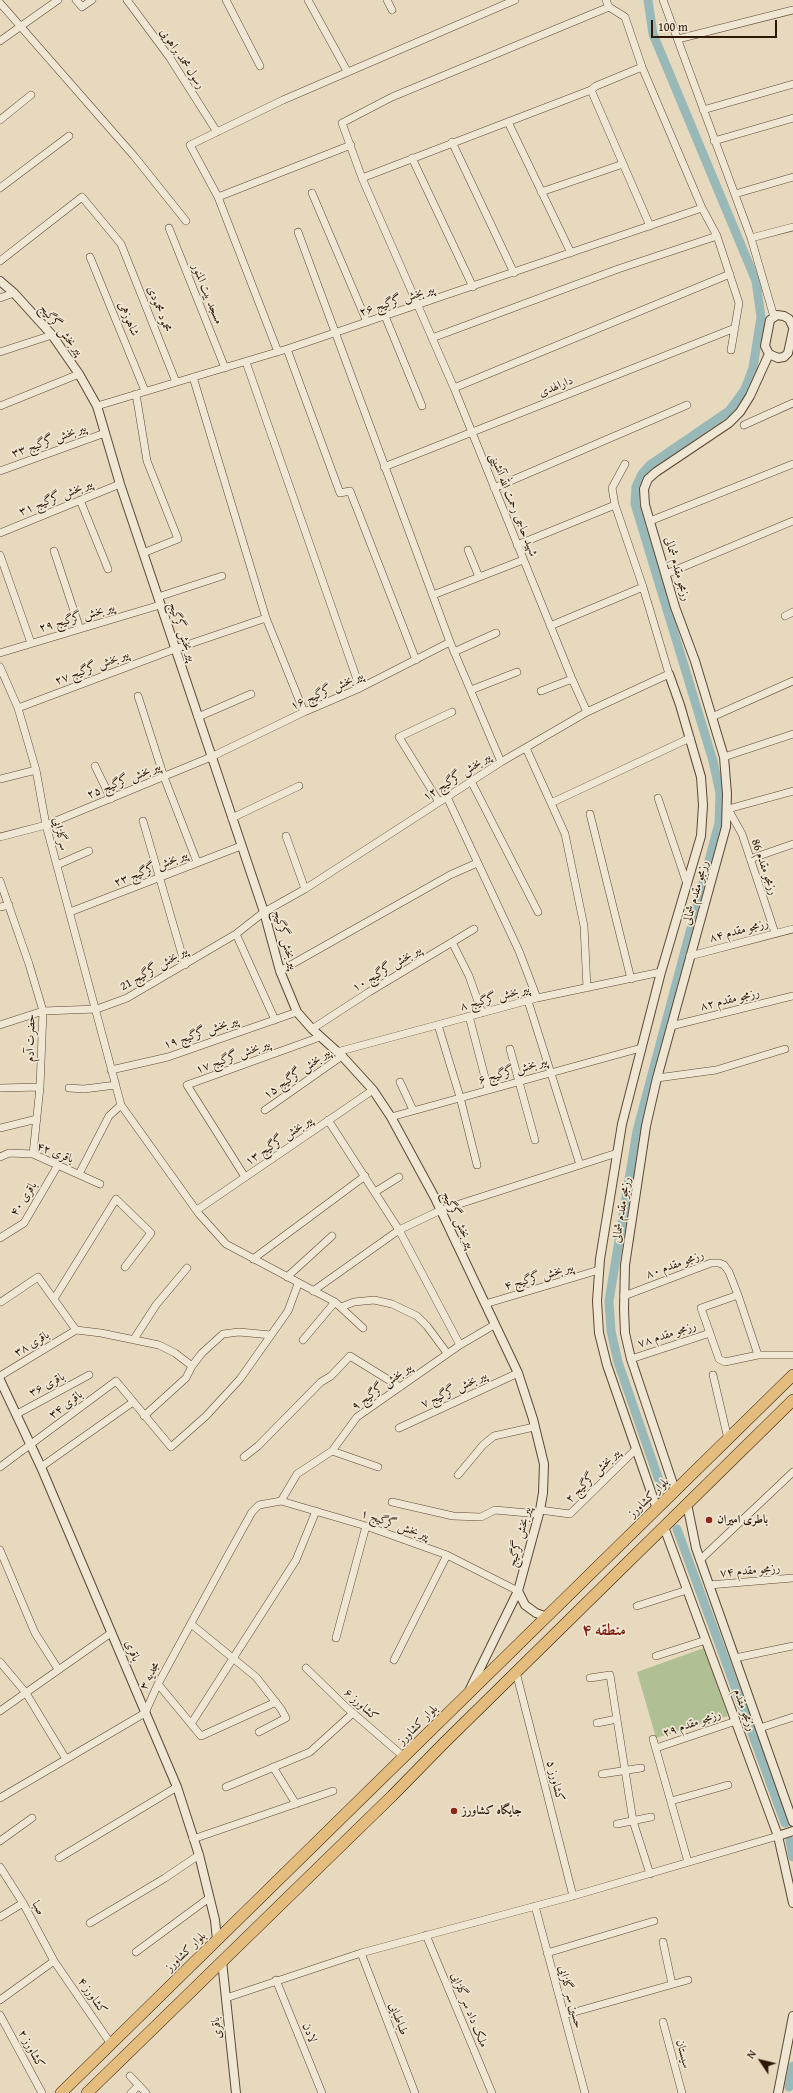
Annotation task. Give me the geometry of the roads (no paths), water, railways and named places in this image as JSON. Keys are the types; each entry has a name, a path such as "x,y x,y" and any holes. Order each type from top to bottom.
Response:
{"main road":[{"name":"بلوار کشاورز","path":"61,2093 793,1375"},
{"path":"87,2093 392,1796 793,1400"},
{"path":"728,1439 740,1452"},
{"path":"70,2093 98,2065 103,2052"},
{"path":"78,2093 103,2069 115,2065"}],"street":[{"path":"76,0 82,7 92,0"},
{"name":"رسول محمد براهویی","path":"126,0 170,58 217,132"},
{"path":"226,0 260,66"},
{"path":"308,0 347,71"},
{"path":"387,0 392,10"},
{"path":"278,352 218,197 190,145 347,71 515,0"},
{"path":"663,0 751,238 774,317"},
{"path":"0,41 54,1"},
{"path":"0,3 134,156 186,221"},
{"path":"607,3 625,17 642,67 702,208 716,236 730,274 740,303 731,350"},
{"name":"شهید حاجی رحمت الله آنشینی","path":"587,712 550,626 454,388 362,178 342,123 392,96 607,3"},
{"path":"678,40 793,10"},
{"path":"362,178 452,142 591,90 596,86 642,67"},
{"path":"703,110 793,84"},
{"path":"591,90 650,226"},
{"path":"0,120 32,96"},
{"path":"714,140 793,118"},
{"path":"508,122 571,253"},
{"path":"0,188 68,136"},
{"path":"452,142 514,273"},
{"path":"218,197 351,145"},
{"path":"412,158 473,287"},
{"path":"541,192 623,164"},
{"path":"735,194 793,177"},
{"path":"312,193 368,322"},
{"name":"محمود محمودی","path":"0,261 82,197 121,244 176,382"},
{"name":"پیر بخش گرگیج ۲۶","path":"97,406 287,350 702,208"},
{"path":"751,238 793,227"},
{"name":"مسجد بیت المنور","path":"169,228 225,368"},
{"path":"298,232 450,642 502,762"},
{"path":"432,338 618,269 716,236"},
{"name":"شاهوزهی","path":"90,257 145,391"},
{"path":"454,388 730,274"},
{"name":"پیر بخش گرگیج","path":"0,281 14,293 52,335 79,374 97,406 120,484 264,912 280,971 297,1012 373,1090 391,1116 441,1210 518,1373 544,1464 543,1493 540,1512 518,1591 467,1694"},
{"path":"0,298 14,293"},
{"path":"777,315 784,316 789,319 793,327 792,345 788,353 784,357 778,358 769,354 766,346 770,320 777,315"},
{"path":"385,316 422,406"},
{"name":"دارالهدی","path":"384,467 735,328"},
{"path":"0,352 52,335"},
{"path":"287,350 340,493 350,491 416,660"},
{"name":"رزمجو مقدم شمالی","path":"676,1490 631,1359 625,1332 624,1296 628,1250 646,1126 657,1078 720,850 728,809 724,757 645,505 644,489 648,479 674,458 729,422 740,412 750,396 769,354"},
{"path":"246,362 360,688"},
{"path":"0,406 79,374"},
{"path":"193,377 266,618 304,712"},
{"path":"136,394 147,461 178,539 144,553"},
{"path":"744,425 793,403"},
{"path":"494,488 687,405"},
{"name":"پیر بخش گرگیج ۳۳","path":"0,471 105,433"},
{"path":"625,464 612,488 615,505 643,587 702,777 704,805 701,836 661,972 622,1124 599,1270 597,1301 600,1333 607,1365 657,1509"},
{"path":"650,521 793,464"},
{"name":"پیر بخش گرگیج ۳۱","path":"0,533 120,484"},
{"path":"80,500 108,569"},
{"path":"518,545 615,505"},
{"path":"666,574 793,521"},
{"path":"468,550 479,577"},
{"path":"54,551 80,629"},
{"path":"0,555 32,643"},
{"path":"433,595 524,560"},
{"name":"پیر بخش گرگیج ۲۹","path":"0,653 80,629 159,601 222,576"},
{"path":"550,626 643,587"},
{"path":"785,616 793,612"},
{"name":"پیر بخش گرگیج ۲۷","path":"18,708 175,648 266,618"},
{"path":"454,652 496,633"},
{"name":"پیر بخش گرگیج ۱۶","path":"211,757 304,712 360,688 450,642"},
{"name":"سرگلزایی","path":"0,666 18,708 36,770 46,825 97,1009 111,1070 121,1105"},
{"path":"471,690 517,672"},
{"name":"پیر بخش گرگیج ۱۲","path":"264,912 305,889 471,781 587,712 669,674"},
{"path":"540,691 572,679"},
{"path":"712,717 793,681"},
{"path":"198,717 251,694"},
{"path":"138,696 164,777 197,862"},
{"path":"439,802 399,737 452,712"},
{"path":"724,757 793,734"},
{"path":"551,802 690,738"},
{"path":"526,748 565,834 584,926 587,988"},
{"name":"پیر بخش گرگیج ۲۵","path":"0,837 46,825 211,757"},
{"path":"95,766 111,799"},
{"path":"0,779 36,770"},
{"path":"471,781 538,912"},
{"path":"232,818 299,786"},
{"path":"728,809 793,791"},
{"path":"447,797 519,952 537,998"},
{"path":"658,798 687,884"},
{"name":"رزمجو مقدم 86","path":"728,809 742,834 775,933"},
{"path":"590,814 631,979"},
{"path":"143,821 185,965"},
{"path":"286,836 305,889"},
{"path":"750,859 793,844"},
{"name":"پیر بخش گرگیج ۲۳","path":"70,912 241,846"},
{"path":"57,865 89,851"},
{"path":"280,971 450,875 478,863"},
{"name":"حضرت آدم","path":"0,881 43,1010 40,1087 33,1154"},
{"path":"0,907 9,905"},
{"name":"پیر بخش گرگیج 21","path":"0,1025 43,1010 97,1009 128,998 236,934 264,912"},
{"name":"پیر بخش گرگیج ۱۰","path":"312,1029 369,992 474,929"},
{"name":"رزمجو مقدم ۸۴","path":"690,956 793,929"},
{"path":"236,934 275,1020"},
{"path":"452,942 469,976 482,1013"},
{"name":"پیر بخش گرگیج ۸","path":"339,1054 537,998 661,972"},
{"name":"رزمجو مقدم ۸۲","path":"672,1026 793,996"},
{"path":"528,1001 580,1165"},
{"name":"پیر بخش گرگیج ۱۹","path":"111,1070 168,1057 297,1012"},
{"path":"469,1016 488,1089"},
{"path":"438,1025 460,1097 478,1165"},
{"name":"پیر بخش گرگیج ۱۷","path":"245,1177 187,1085 320,1037"},
{"path":"510,1048 520,1080 535,1140"},
{"name":"پیر بخش گرگیج ۶","path":"391,1116 641,1048"},
{"path":"657,1078 716,1070 785,1049"},
{"name":"پیر بخش گرگیج ۱۵","path":"266,1110 339,1054"},
{"path":"400,1082 412,1110"},
{"path":"69,1088 84,1089 116,1085"},
{"path":"0,1088 40,1087"},
{"name":"پیر بخش گرگیج ۱۳","path":"197,1210 373,1090"},
{"path":"79,1174 109,1116 121,1105 197,1210 226,1244 338,1305 362,1328"},
{"path":"0,1128 37,1119"},
{"path":"328,1120 399,1230 460,1344"},
{"name":"باقری ۴۲","path":"0,1157 9,1153 33,1154 100,1184"},
{"path":"313,1291 399,1230 441,1210 617,1153"},
{"name":"باقری ۴۰","path":"0,1238 24,1223 58,1164"},
{"path":"253,1259 365,1176"},
{"path":"375,1192 399,1177"},
{"path":"54,1299 116,1199 151,1233 125,1267"},
{"path":"287,1277 332,1236"},
{"name":"رزمجو مقدم ۸۰","path":"624,1296 711,1263 719,1263 724,1265 729,1272 738,1295"},
{"path":"134,1339 156,1305 187,1268"},
{"name":"پیر بخش گرگیج ۴","path":"485,1304 599,1270"},
{"path":"1,1302 38,1277 76,1330 159,1344 175,1353 192,1366"},
{"path":"41,1467 133,1402 171,1447 206,1416 240,1379 288,1311 298,1284"},
{"path":"758,1355 738,1295 701,1308 719,1359 725,1362 758,1355 793,1355"},
{"path":"303,1340 338,1305 374,1300 392,1304 417,1316 427,1326 447,1353"},
{"name":"پیر بخش گرگیج ۹","path":"281,1501 297,1474 332,1452 357,1417 460,1344 494,1325"},
{"name":"باقری ۳۸","path":"0,1376 76,1330"},
{"path":"144,1416 186,1378 192,1366 223,1334 239,1332 271,1335"},
{"name":"رزمجو مقدم ۷۸","path":"631,1359 710,1333"},
{"path":"244,1457 258,1446 321,1382 332,1376 350,1356 400,1387"},
{"name":"پیر بخش گرگیج ۷","path":"399,1428 518,1373"},
{"name":"باقری ۳۶","path":"17,1414 88,1375"},
{"path":"713,1375 728,1439"},
{"name":"باقری","path":"0,1380 41,1467 177,1787 198,1855 209,1898 217,1940"},
{"name":"باقری ۳۴","path":"0,1467 116,1381 133,1402"},
{"path":"458,1475 483,1445 494,1436 534,1427"},
{"name":"پیر بخش گرگیج ۲","path":"540,1512 570,1514 636,1449"},
{"path":"332,1452 378,1467"},
{"path":"700,1560 793,1472"},
{"name":"پیر بخش گرگیج ۱","path":"259,1505 281,1501 366,1526 448,1555 518,1591"},
{"path":"392,1502 453,1516 481,1517 495,1510 540,1512"},
{"name":"رزمجو مقدم","path":"687,1504 691,1527 700,1560 793,1822"},
{"name":"مجدیه ۳","path":"145,1713 158,1684 248,1519 259,1505"},
{"path":"191,1724 296,1560 316,1511"},
{"path":"336,1638 366,1526"},
{"name":"رزمجو مقدم","path":"664,1527 778,1836 793,1903"},
{"path":"1,1554 35,1633 58,1669"},
{"path":"394,1660 448,1555"},
{"name":"رزمجو مقدم ۷۴","path":"709,1585 793,1578"},
{"path":"637,1606 687,1590"},
{"path":"518,1591 525,1605 536,1613 547,1617"},
{"path":"191,1624 256,1677 276,1702 286,1718 259,1732"},
{"path":"0,1711 111,1633"},
{"path":"656,1656 706,1640"},
{"path":"735,1658 793,1646"},
{"path":"0,1662 26,1693 66,1759"},
{"name":"کشاورز ۶","path":"306,1668 353,1713 404,1757"},
{"name":"کشاورز ۵","path":"516,1672 573,1896"},
{"path":"590,1678 610,1674 633,1821 650,1874"},
{"path":"158,1684 201,1736 276,1702"},
{"path":"0,1798 145,1713"},
{"path":"226,1787 310,1752 353,1713"},
{"path":"760,1728 793,1717"},
{"path":"596,1723 617,1719"},
{"name":"رزمجو مقدم ۲۹","path":"656,1748 736,1721"},
{"path":"653,1739 688,1862"},
{"path":"273,1767 296,1804"},
{"path":"602,1774 641,1768"},
{"path":"671,1801 728,1786"},
{"path":"59,1858 177,1787"},
{"path":"193,1839 333,1792"},
{"path":"617,1824 651,1817"},
{"path":"0,1841 32,1818"},
{"path":"226,1998 276,1980 361,1953 573,1896 793,1831"},
{"path":"90,1923 165,1878 198,1855"},
{"name":"صبا","path":"0,1867 23,1902 54,1960"},
{"path":"136,1952 209,1898"},
{"path":"0,1917 23,1902"},
{"name":"حسین سر گلزایی","path":"535,1906 585,2093"},
{"path":"547,1953 654,1920"},
{"name":"ملک داد سر گلزایی","path":"426,1935 492,2093"},
{"path":"663,1942 672,1984"},
{"name":"طباطبایی","path":"361,1953 415,2093"},
{"path":"0,2000 54,1960"},
{"name":"کشاورز ۴","path":"54,1960 111,2044"},
{"name":"باقری","path":"222,1961 236,2093"},
{"name":"لادن","path":"276,1980 322,2093"},
{"path":"564,2015 688,1980"},
{"name":"کشاورز ۲","path":"0,2015 42,2093"},
{"path":"778,2093 792,2029 793,2016"},
{"name":"سیستان","path":"663,2022 682,2093"},
{"path":"130,2076 146,2093"},
{"path":"131,2093 139,2085"}],"waterway":[{"path":"648,0 653,34 756,281 761,317 753,368 745,389 735,403 729,411 650,465 642,474 636,487 635,504 713,761 720,793 719,823 637,1131 609,1301 611,1331 618,1362 662,1489"},
{"path":"677,1529 785,1823"},
{"path":"790,1841 793,1857"},
{"path":"789,2087 793,2066"}],"place":[{"name":"باطری امیران","path":"709,1520"},
{"name":"جایگاه کشاورز","path":"454,1811"}],"district":[{"name":"منطقه ۴","path":"604,1631"}]}
